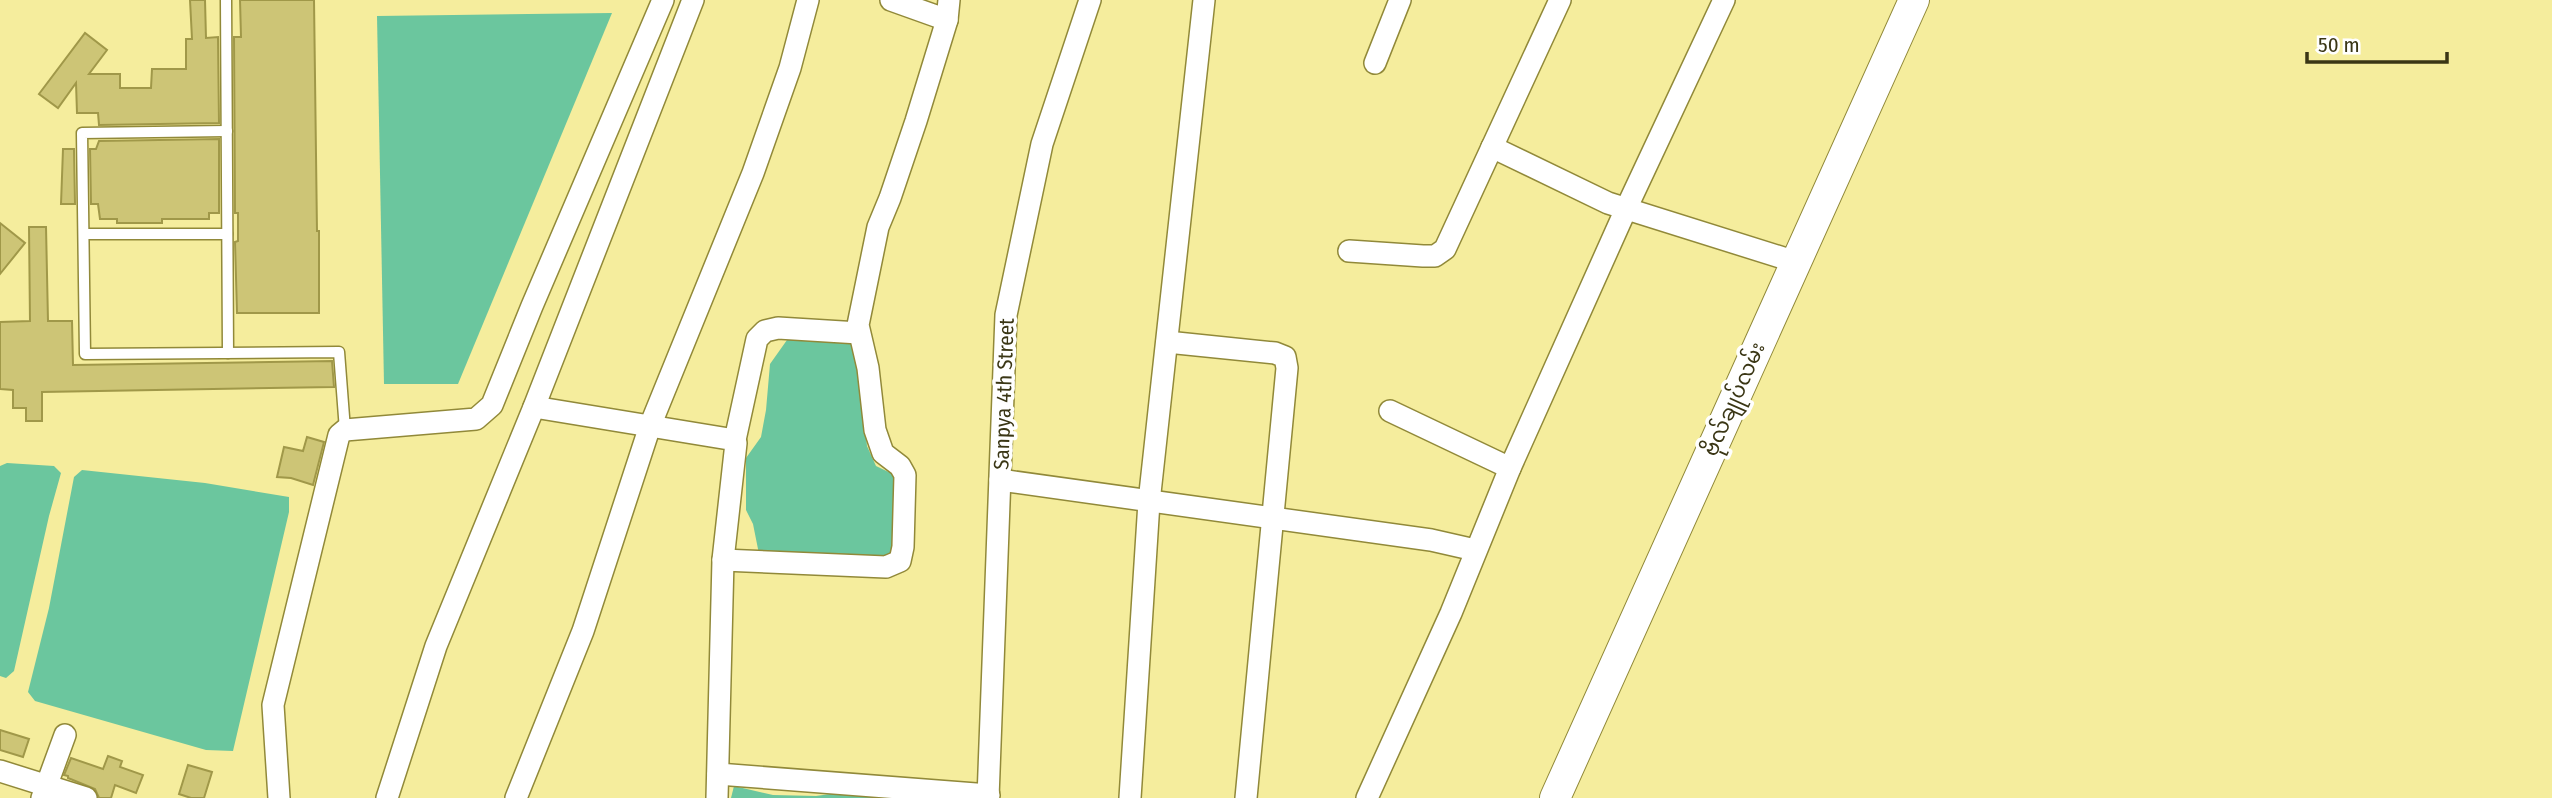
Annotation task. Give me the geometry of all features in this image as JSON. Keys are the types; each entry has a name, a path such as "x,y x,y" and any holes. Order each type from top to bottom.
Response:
{"street":[{"path":"279,798 272,705 337,439 345,430 476,419 492,405 663,0"},
{"path":"387,798 436,646 534,407 693,0"},
{"path":"516,798 583,631 650,426 752,173 790,68 807,0"},
{"path":"723,560 886,567 900,561 903,547 905,475 900,466 883,453 875,430 868,368 859,332 859,314 877,227 894,185 948,10 891,0"},
{"name":"Sanpya 4th Street","path":"988,797 1006,315 1042,144 1090,0"},
{"path":"1130,798 1149,499 1204,0"},
{"path":"1375,63 1399,0"},
{"path":"1349,251 1435,256 1445,249 1560,0"},
{"path":"1367,798 1451,613 1510,468 1626,209 1724,0"},
{"name":"ဗိုလ်ချုပ်လမ်း","path":"1555,798 1914,0"},
{"path":"1492,147 1608,203 1796,262"},
{"path":"717,798 723,560 737,446 735,440 757,339 765,331 778,328 859,332"},
{"path":"1167,342 1275,352 1285,356 1287,368 1246,798"},
{"path":"534,407 735,440"},
{"path":"1390,411 1510,468"},
{"path":"1000,480 1273,516 1431,540 1475,550"},
{"path":"44,792 65,735"},
{"path":"0,771 44,792 86,798"},
{"path":"718,774 988,797"}],"lane":[{"path":"226,0 229,353"},
{"path":"227,131 82,133 85,354 340,352 345,430"},
{"path":"84,234 227,234"}],"shaded area":[{"path":"612,13 458,384 384,384 377,16"},
{"path":"805,333 834,337 857,346 867,446 876,466 897,476 892,557 820,553 803,556 759,554 753,524 746,510 746,458 761,437 770,364 787,340"},
{"path":"7,463 54,466 61,473 14,671 6,678 0,676 0,466"},
{"path":"82,470 205,483 289,497 289,512 233,751 206,750 35,701 28,692 49,608 74,477"},
{"path":"734,786 773,795 816,796 859,790 930,798 731,798"}],"building":[{"path":"190,0 205,0 206,38 218,37 219,123 99,125 98,113 77,113 76,83 58,108 39,94 85,33 107,50 89,74 120,74 120,88 151,88 152,69 186,69 186,39 192,39"},
{"path":"240,0 314,0 319,313 237,313 234,37 241,37"},
{"path":"219,139 219,213 209,213 209,219 117,223 117,219 100,219 98,204 91,204 90,149 96,149 99,141"},
{"path":"63,149 74,149 75,204 61,204"},
{"path":"0,223 25,243 0,274"},
{"path":"29,227 46,227 48,321 72,321 73,365 332,361 334,387 42,392 42,421 26,421 26,408 13,408 13,390 0,389 0,322 30,321"},
{"path":"307,437 324,442 313,485 277,477 284,447 303,451"},
{"path":"0,730 29,739 23,757 0,750"},
{"path":"108,756 122,761 120,767 143,775 136,793 115,785 111,798 99,798 95,789 64,775 71,758 103,769"},
{"path":"188,765 212,772 204,798 179,794"}]}
